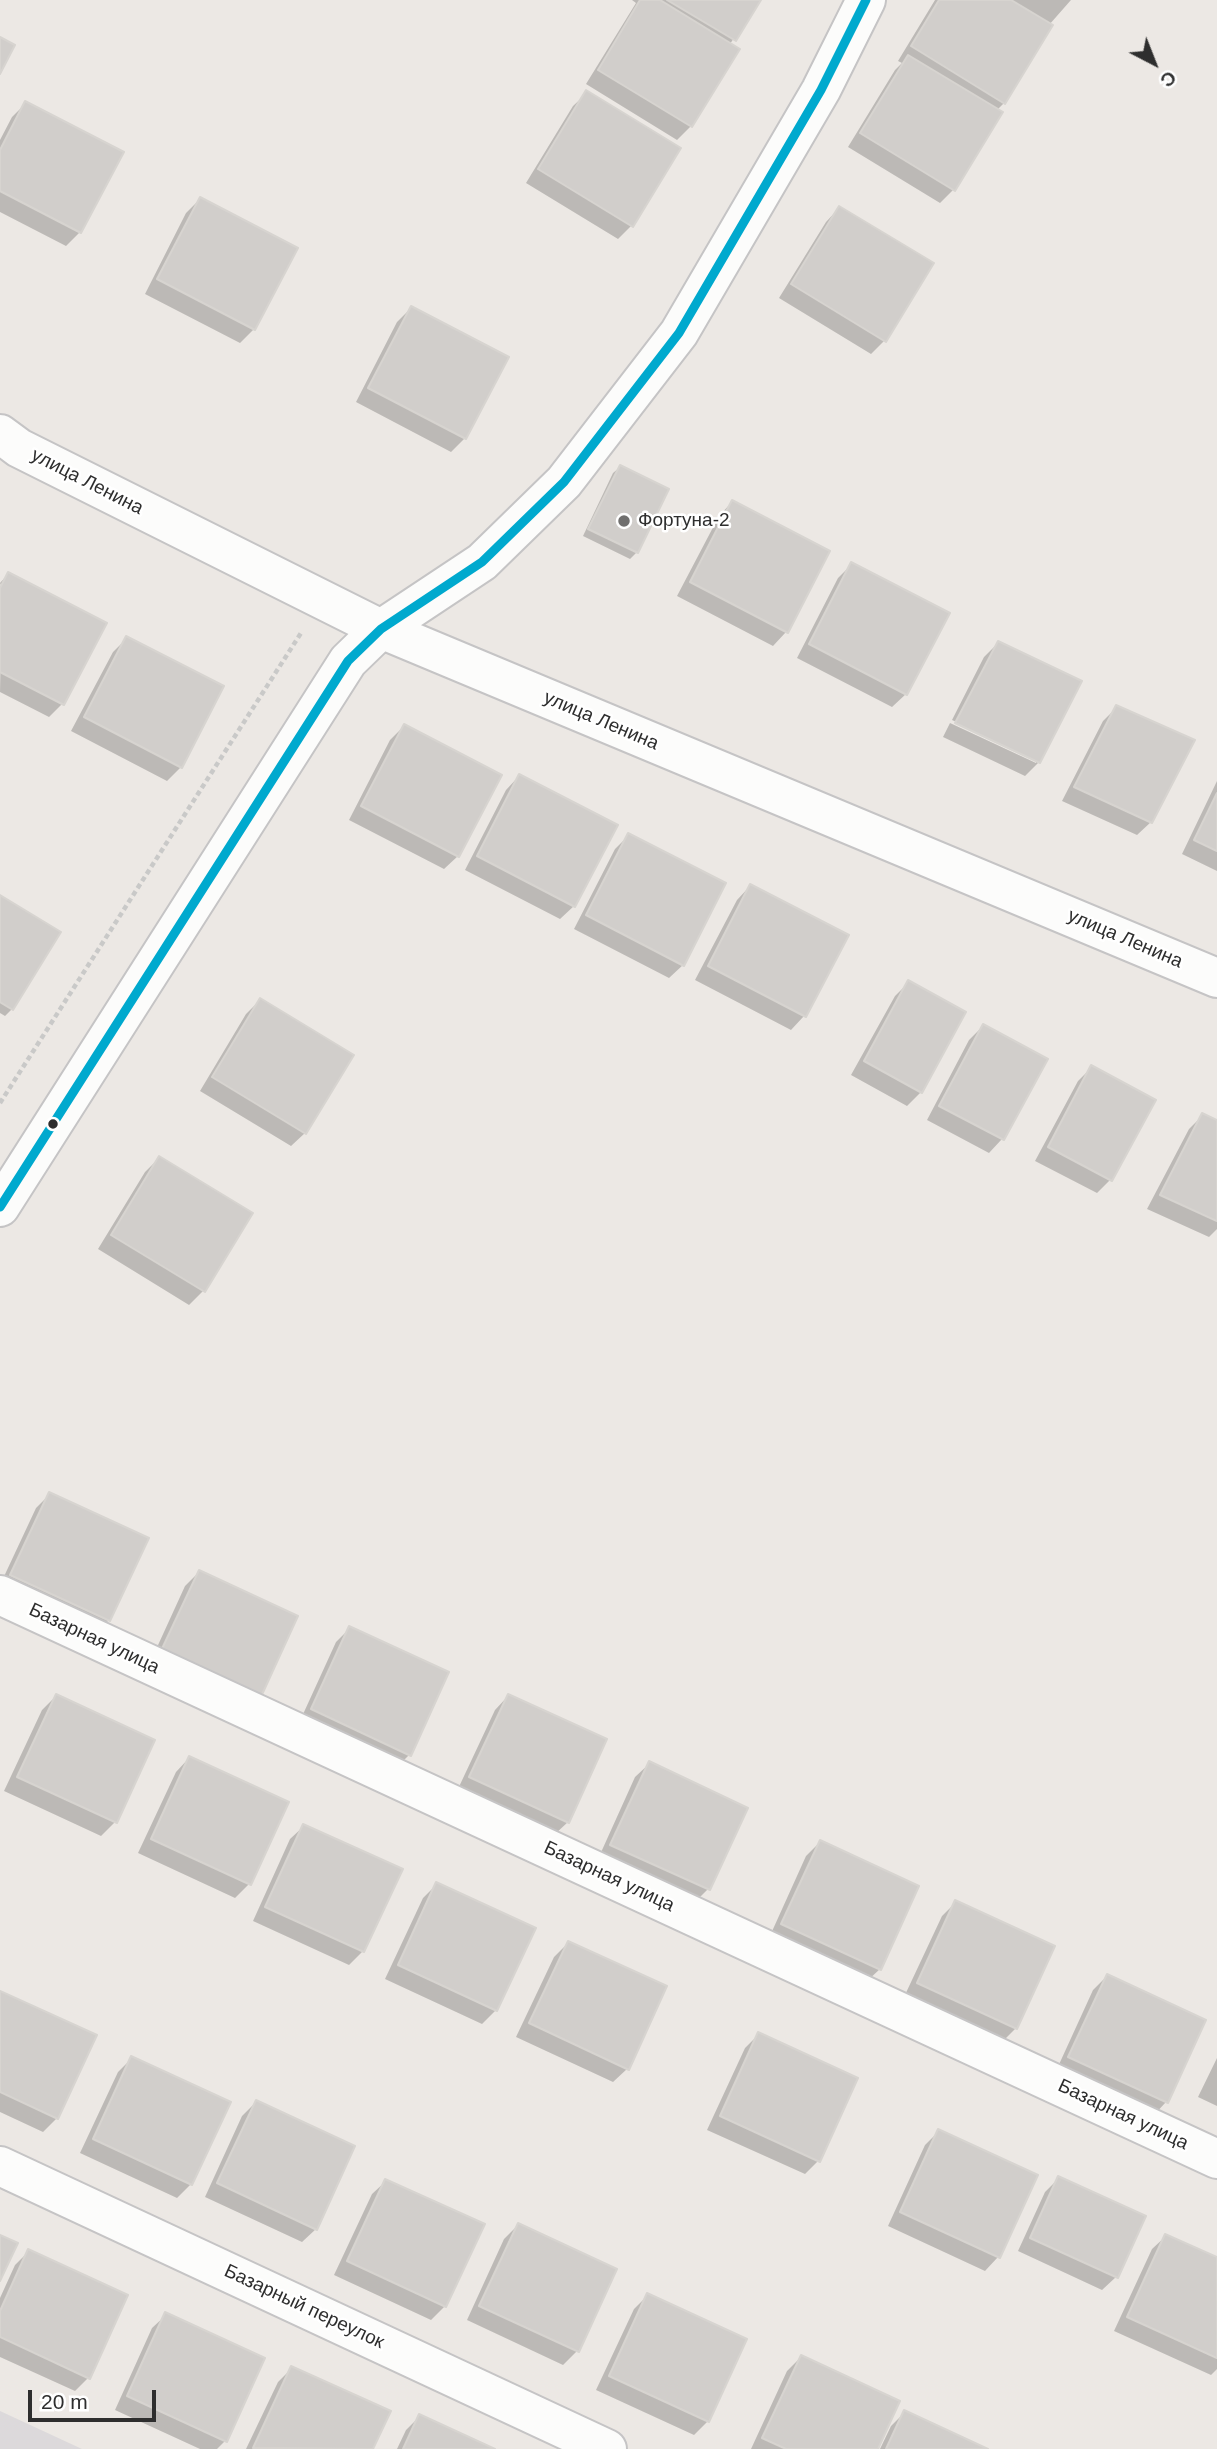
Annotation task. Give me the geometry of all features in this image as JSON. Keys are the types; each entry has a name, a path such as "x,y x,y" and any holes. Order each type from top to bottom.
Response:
{"street":[{"path":"0,1207 348,661 381,629 482,562 564,482 679,333 821,90 866,0"},
{"name":"улица Ленина","path":"0,434 19,447 381,629 1217,978"},
{"name":"Базарная улица","path":"0,1595 1217,2159"},
{"name":"Базарный переулок","path":"0,2166 607,2449"}],"path":[{"path":"0,1103 321,599"}],"shaded area":[{"path":"0,2411 82,2449 0,2449"}],"building":[{"path":"640,0 660,0 740,49 692,127 598,70"},
{"path":"667,0 761,0 736,41"},
{"path":"939,0 1011,0 1053,25 1005,104 911,46"},
{"path":"0,37 15,45 0,74"},
{"path":"908,55 1003,112 955,191 860,133"},
{"path":"586,90 681,148 633,227 538,169"},
{"path":"25,101 124,152 81,233 0,191 0,150"},
{"path":"200,197 298,248 255,330 157,279"},
{"path":"839,206 934,263 886,342 791,284"},
{"path":"411,306 509,357 466,439 368,388"},
{"path":"620,465 669,489 638,553 588,529"},
{"path":"732,500 830,551 788,633 690,582"},
{"path":"851,562 950,613 907,695 809,644"},
{"path":"8,572 107,623 64,705 0,672 0,588"},
{"path":"126,636 224,686 182,768 84,717"},
{"path":"998,641 1082,681 1040,763 955,723"},
{"path":"1116,705 1195,740 1152,823 1074,787"},
{"path":"404,724 502,775 459,857 361,806"},
{"path":"519,774 618,825 575,907 477,856"},
{"path":"1217,793 1217,851 1194,840"},
{"path":"628,833 726,883 684,966 586,915"},
{"path":"750,884 849,935 806,1017 708,966"},
{"path":"0,895 61,932 13,1010 0,1002"},
{"path":"908,980 966,1012 922,1093 864,1061"},
{"path":"260,998 354,1055 306,1134 212,1077"},
{"path":"983,1024 1048,1059 1004,1140 939,1106"},
{"path":"1091,1065 1156,1100 1112,1181 1048,1147"},
{"path":"1202,1113 1217,1120 1217,1221 1160,1195"},
{"path":"159,1156 253,1213 205,1292 111,1235"},
{"path":"49,1492 149,1538 110,1621 10,1575"},
{"path":"199,1570 298,1616 260,1699 160,1653"},
{"path":"349,1626 449,1672 411,1756 311,1709"},
{"path":"56,1694 155,1740 117,1823 17,1777"},
{"path":"508,1694 607,1739 569,1823 469,1777"},
{"path":"189,1756 289,1802 251,1885 151,1839"},
{"path":"649,1761 748,1808 710,1890 610,1845"},
{"path":"303,1824 403,1869 364,1952 265,1907"},
{"path":"820,1840 919,1886 881,1970 781,1924"},
{"path":"436,1882 536,1928 497,2011 398,1965"},
{"path":"955,1900 1055,1946 1017,2029 917,1983"},
{"path":"568,1941 667,1986 629,2070 529,2023"},
{"path":"1107,1974 1206,2020 1168,2103 1068,2057"},
{"path":"0,1991 97,2035 58,2119 0,2092"},
{"path":"758,2032 858,2078 820,2162 720,2116"},
{"path":"131,2056 231,2102 192,2185 93,2139"},
{"path":"256,2100 355,2146 317,2230 217,2183"},
{"path":"938,2129 1038,2175 1000,2258 900,2212"},
{"path":"1058,2176 1146,2216 1118,2278 1030,2238"},
{"path":"385,2179 485,2224 446,2307 347,2261"},
{"path":"518,2223 617,2269 579,2352 479,2306"},
{"path":"1165,2234 1217,2257 1217,2358 1127,2317"},
{"path":"0,2235 18,2243 0,2281"},
{"path":"28,2249 128,2295 90,2379 0,2337 0,2311"},
{"path":"647,2293 747,2339 709,2422 609,2376"},
{"path":"165,2312 265,2358 227,2442 127,2396"},
{"path":"801,2355 900,2401 878,2449 786,2449 762,2438"},
{"path":"291,2366 391,2411 373,2449 253,2448"},
{"path":"904,2410 988,2449 886,2449"},
{"path":"419,2414 495,2449 403,2449"}],"transit line":[{"path":"0,1207 348,661 381,629 482,562 564,482 679,333 821,90 866,0"}],"place":[{"name":"Фортуна-2","path":"624,521"}]}
